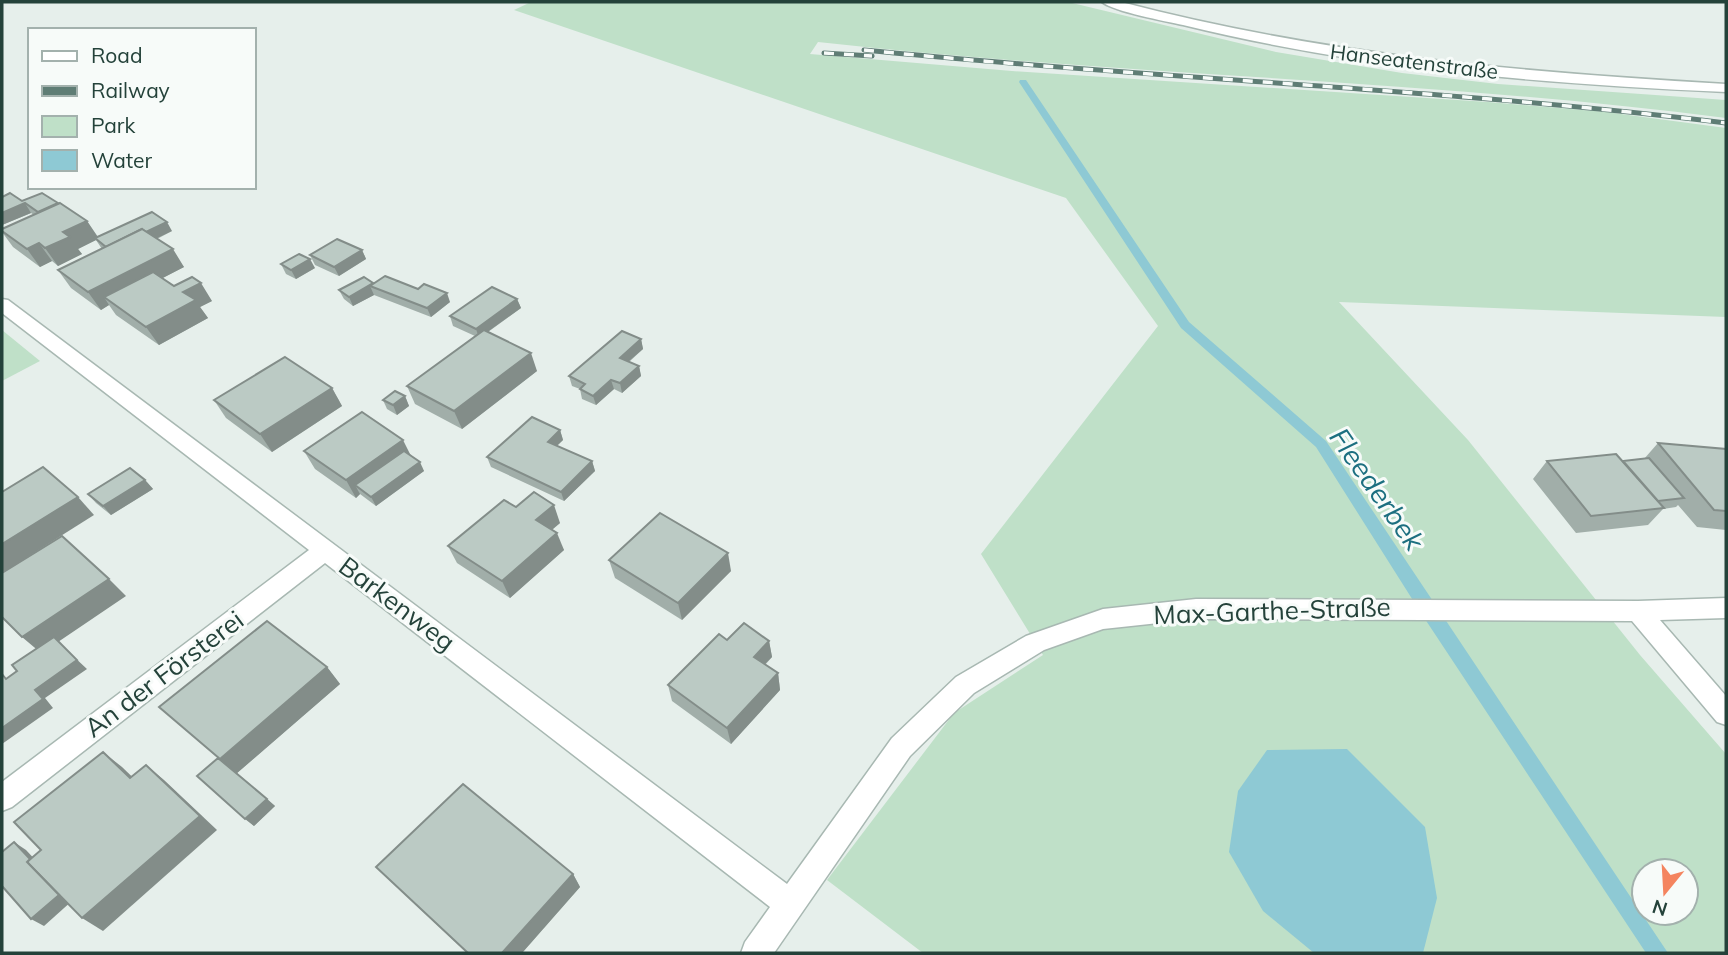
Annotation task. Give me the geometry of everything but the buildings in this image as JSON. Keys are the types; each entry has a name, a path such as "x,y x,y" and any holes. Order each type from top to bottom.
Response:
{"street":[{"name":"Hanseatenstraße","path":"1108,2 1259,39 1345,54 1451,68 1569,79 1726,88"},
{"name":"Barkenweg","path":"2,304 791,905"},
{"name":"An der Försterei","path":"2,798 326,550"},
{"name":"Max-Garthe-Straße","path":"757,953 901,747 965,685 1035,643 1103,620 1196,609 1638,611 1726,608"},
{"path":"1638,611 1726,714"}],"green space":[{"path":"531,2 1068,2 1276,52 1402,73 1498,84 1726,100 1726,118 1500,94 1045,63 818,42 810,54 1012,71 1488,102 1606,112 1726,128 1726,317 1339,302 1468,440 1640,655 1726,754 1726,953 923,953 827,880 954,713 1043,655 981,554 1158,326 1066,198 514,10"},
{"path":"2,330 40,361 2,381"}],"water":[{"path":"1347,749 1425,827 1437,898 1423,953 1314,953 1263,911 1229,852 1238,791 1267,750"}],"waterway":[{"name":"Fleederbek","path":"1023,82 1185,325 1321,444 1427,608 1658,953"}],"railway":[{"path":"864,50 1511,101 1726,123"},
{"path":"824,53 872,56"}]}
